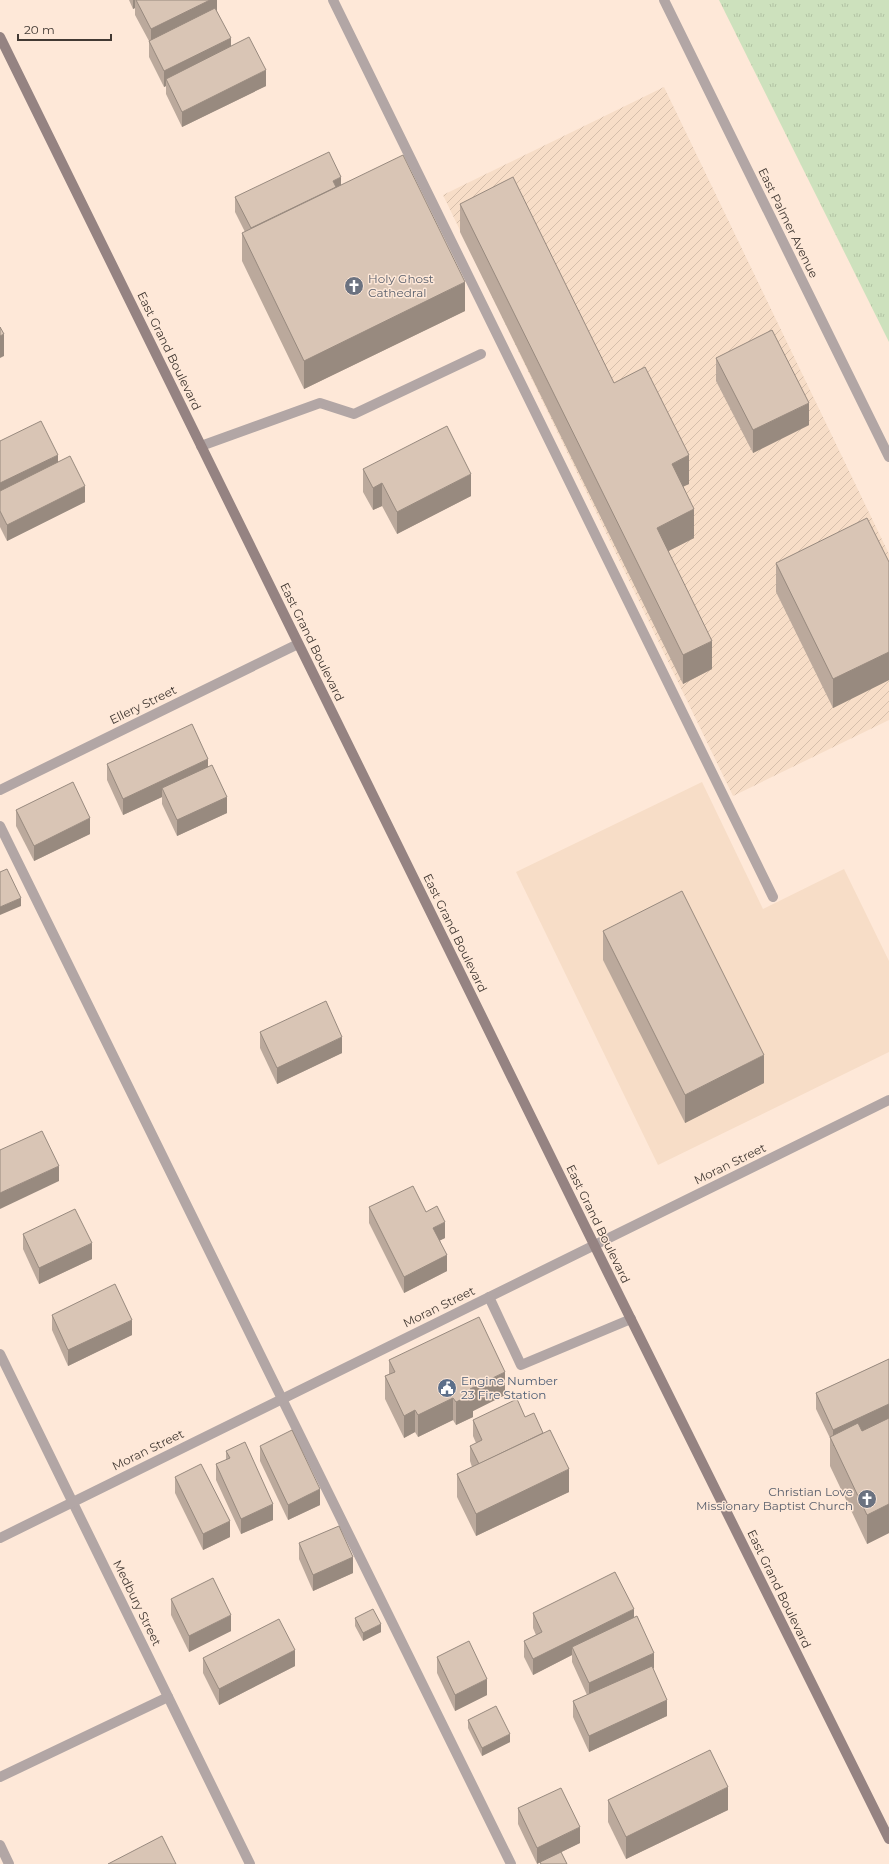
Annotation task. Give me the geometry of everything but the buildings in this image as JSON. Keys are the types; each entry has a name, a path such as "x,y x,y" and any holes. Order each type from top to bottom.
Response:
{"main road":[{"name":"East Grand Boulevard","path":"0,37 594,1245 889,1839"}],"street":[{"path":"333,0 773,897"},
{"name":"East Palmer Avenue","path":"664,0 889,457"},
{"path":"201,446 320,403 354,414 480,354"},
{"name":"Ellery Street","path":"0,790 298,644"},
{"path":"0,826 283,1398 511,1864"},
{"name":"Moran Street","path":"0,1538 889,1100"},
{"path":"489,1297 521,1365 631,1319"},
{"name":"Medbury Street","path":"0,1354 250,1864"},
{"path":"0,1777 168,1697"},
{"path":"0,1845 9,1864"}],"shaded area":[{"path":"664,87 889,554 889,720 733,796 443,195"},
{"path":"702,782 763,909 844,869 889,961 889,1052 658,1165 516,872"}],"green space":[{"path":"719,0 889,0 889,342"}],"place":[{"name":"Holy Ghost Cathedral","path":"354,286"},
{"name":"Engine Number 23 Fire Station","path":"447,1388"},
{"name":"Christian Love Missionary Baptist Church","path":"867,1499"}]}
